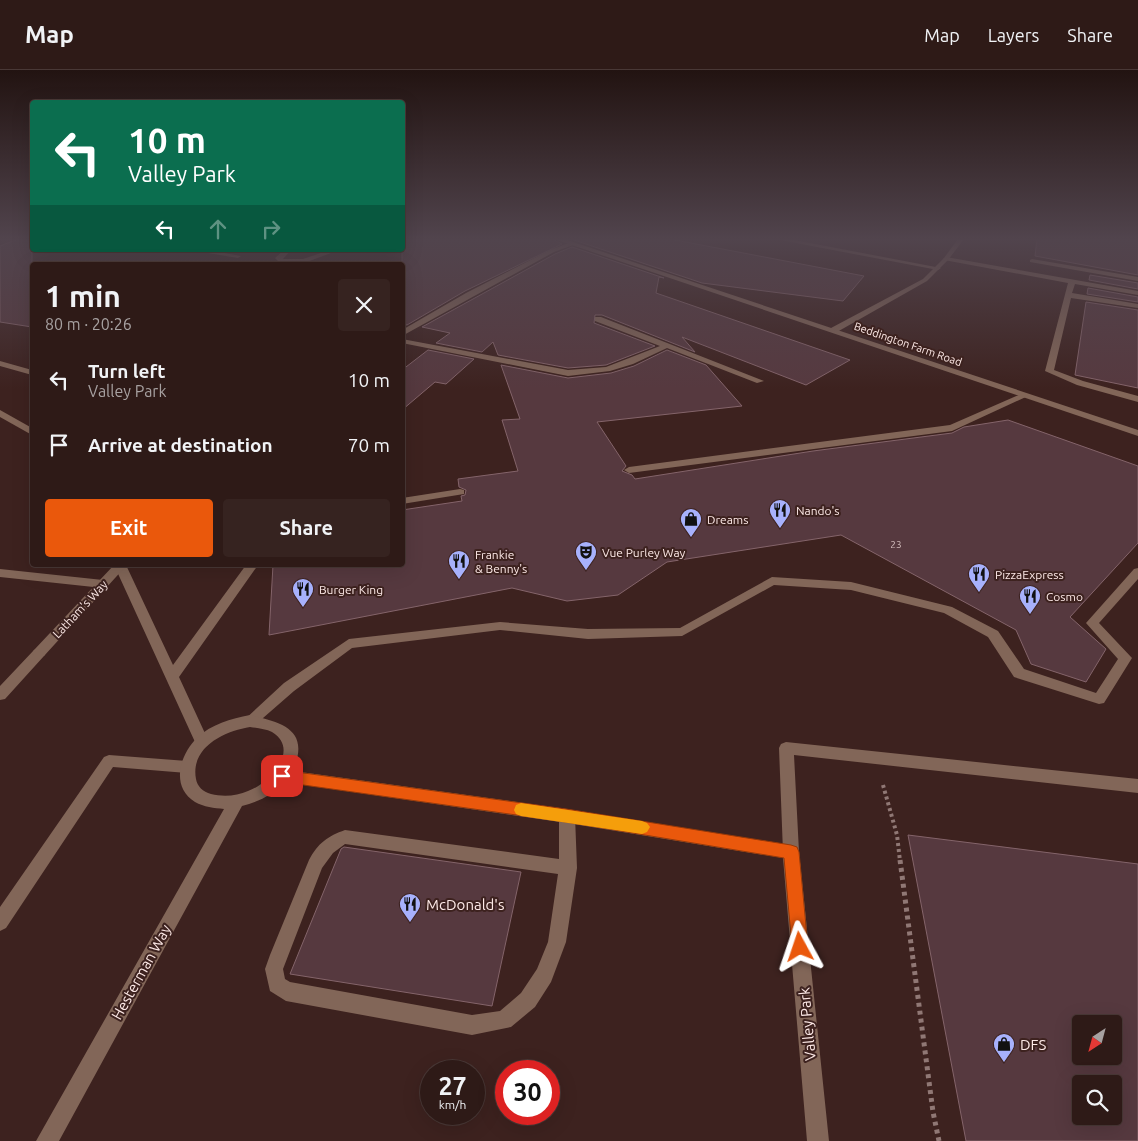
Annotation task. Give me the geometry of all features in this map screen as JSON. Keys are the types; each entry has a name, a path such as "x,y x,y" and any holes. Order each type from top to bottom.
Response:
{"street":[{"path":"405,332 480,289"},
{"name":"Beddington Farm Road","path":"704,289 834,330 1024,396 1138,433"},
{"path":"834,330 909,289"},
{"path":"1070,289 1049,371 1080,383 1138,399"},
{"path":"1116,289 1138,293"},
{"path":"1069,295 1138,306"},
{"path":"598,319 760,381"},
{"path":"405,343 545,370 591,374 618,368 666,346"},
{"path":"0,363 30,372"},
{"path":"629,470 952,428 1024,396"},
{"path":"0,413 30,431"},
{"path":"405,501 460,492"},
{"name":"Latham's Way","path":"0,694 118,567"},
{"path":"121,567 202,742"},
{"path":"172,676 234,593 251,567"},
{"path":"250,721 278,726 290,738 292,754 289,765 282,776 270,788 254,797 236,802 218,803 192,792 186,781 186,767 192,754 202,742 225,728 250,721 289,687 349,644 500,626 588,634 682,632 772,581 851,586 948,610 993,634 1019,673 1099,699 1125,658 1092,623 1138,572"},
{"path":"0,573 103,584"},
{"name":"Valley Park","path":"818,1141 791,852 786,748 876,758"},
{"path":"876,758 1138,786"},
{"path":"0,922 109,761 186,767"},
{"path":"282,776 566,816 791,852"},
{"name":"Hesterman Way","path":"47,1141 236,802"},
{"path":"566,816 568,868 556,942 544,975 528,1000 504,1020 472,1025 286,991 277,984 274,969 322,852 332,841 345,837 568,868"}],"path":[{"path":"876,758 897,835 933,1112 939,1141"}],"building":[{"path":"0,289 30,289 30,327 0,322"},
{"path":"405,289 469,289 465,291 405,325"},
{"path":"491,289 657,289 656,293 850,360 806,385 682,337 695,352 602,315 595,315 594,323 655,346 606,365 568,368 498,355 493,342 482,352 436,343 450,333 422,327"},
{"path":"749,289 853,289 843,301"},
{"path":"1088,289 1093,289 1138,297 1138,302 1087,294"},
{"path":"1086,302 1138,310 1138,388 1075,375"},
{"path":"428,350 474,359 446,384 435,382 405,407 405,368"},
{"path":"667,350 706,365 742,406 597,422 626,466 622,471 632,475 635,479 813,451 952,433 964,427 1008,420 1138,466 1138,543 1070,617 1106,649 1086,682 1031,664 1016,630 841,535 667,562 618,595 567,601 512,588 269,635 273,567 405,567 405,510 462,501 461,496 465,495 466,490 459,487 458,479 518,471 502,420 520,419 501,365 568,378 611,373 634,366"},
{"path":"908,835 1138,864 1138,1141 966,1141"},
{"name":"McDonald's","path":"344,847 521,872 492,1006 290,974 341,849"}],"slow traffic":[{"path":"521,810 642,827"}],"place":[{"name":"Nando's","path":"780,529"},
{"name":"Dreams","path":"691,538"},
{"name":"Vue Purley Way","path":"586,571"},
{"name":"Frankie & Benny's","path":"459,580"},
{"name":"PizzaExpress","path":"979,593"},
{"name":"Burger King","path":"303,608"},
{"name":"Cosmo","path":"1030,615"},
{"name":"McDonald's","path":"410,923"},
{"name":"DFS","path":"1004,1063"}],"route":[{"path":"282,776 566,816 791,852 800,947"}]}
